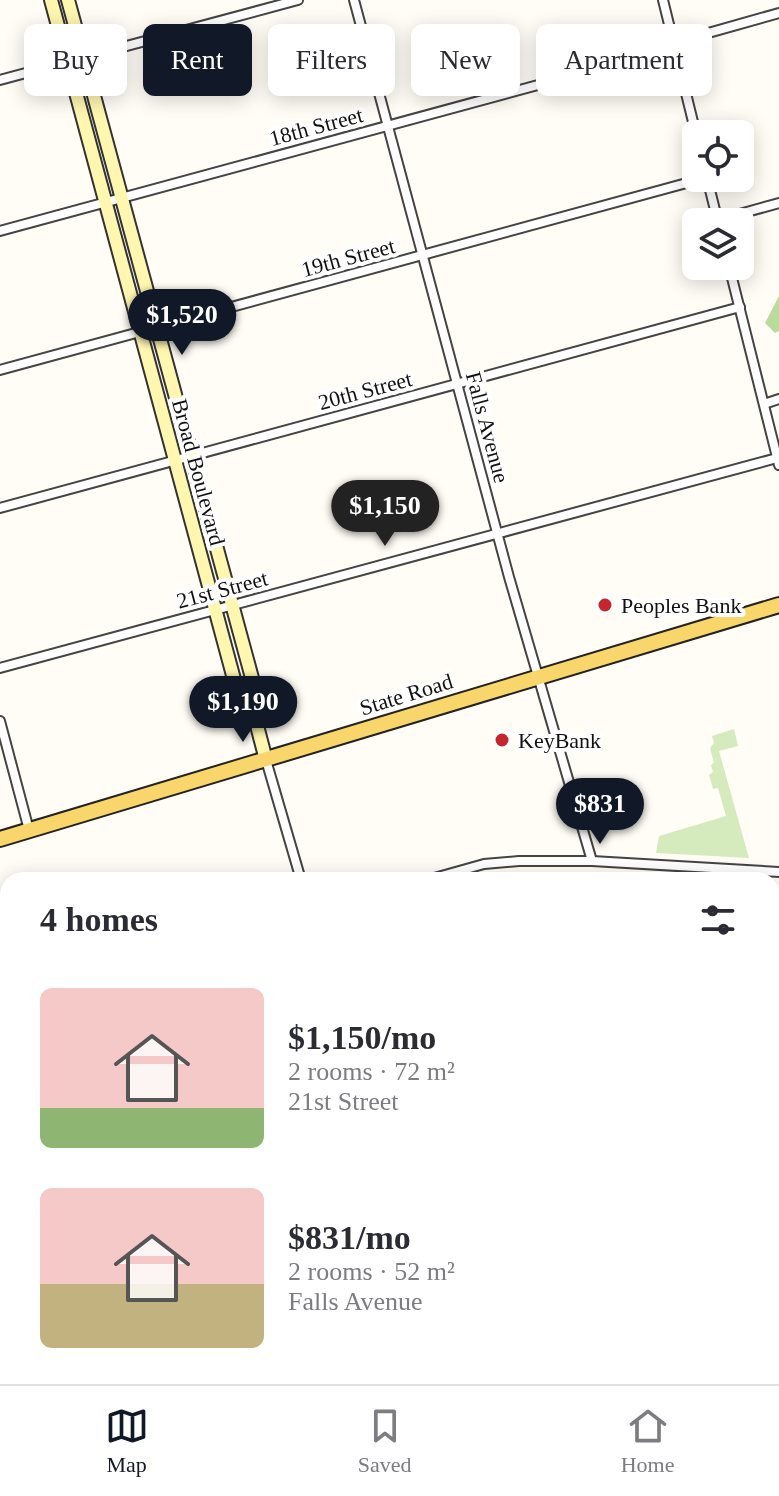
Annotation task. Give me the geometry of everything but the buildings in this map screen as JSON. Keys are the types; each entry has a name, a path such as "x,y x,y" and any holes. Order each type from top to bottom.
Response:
{"main road":[{"name":"Broad Boulevard","path":"51,0 57,24"},
{"name":"Broad Boulevard","path":"68,0 75,24"},
{"name":"Broad Boulevard","path":"77,96 238,694 255,718"},
{"name":"Broad Boulevard","path":"94,96 255,689 255,718 266,760"},
{"name":"State Road","path":"0,839 779,605"}],"street":[{"path":"127,46 298,0"},
{"name":"Falls Avenue","path":"354,0 497,534 592,861"},
{"path":"663,0 669,24"},
{"name":"18th Street","path":"712,32 779,13"},
{"path":"0,80 24,74"},
{"name":"18th Street","path":"0,231 536,84"},
{"path":"687,96 693,120"},
{"name":"19th Street","path":"0,370 682,185"},
{"path":"754,210 779,203"},
{"path":"733,280 778,461"},
{"name":"20th Street","path":"0,508 740,307"},
{"path":"764,404 779,399"},
{"name":"21st Street","path":"0,668 778,461"},
{"path":"0,721 29,830"},
{"name":"Broad Boulevard","path":"266,760 299,872"},
{"path":"460,872 501,862 592,861 779,872"}],"green space":[{"path":"779,296 779,331 775,333 765,323"},
{"path":"734,729 738,746 719,751 749,858 656,853 659,836 726,816 718,788 713,789 709,775 713,772 711,765 714,763 710,748 714,743 712,736"}],"place":[{"name":"Peoples Bank","path":"605,605"},
{"name":"KeyBank","path":"502,740"}]}
